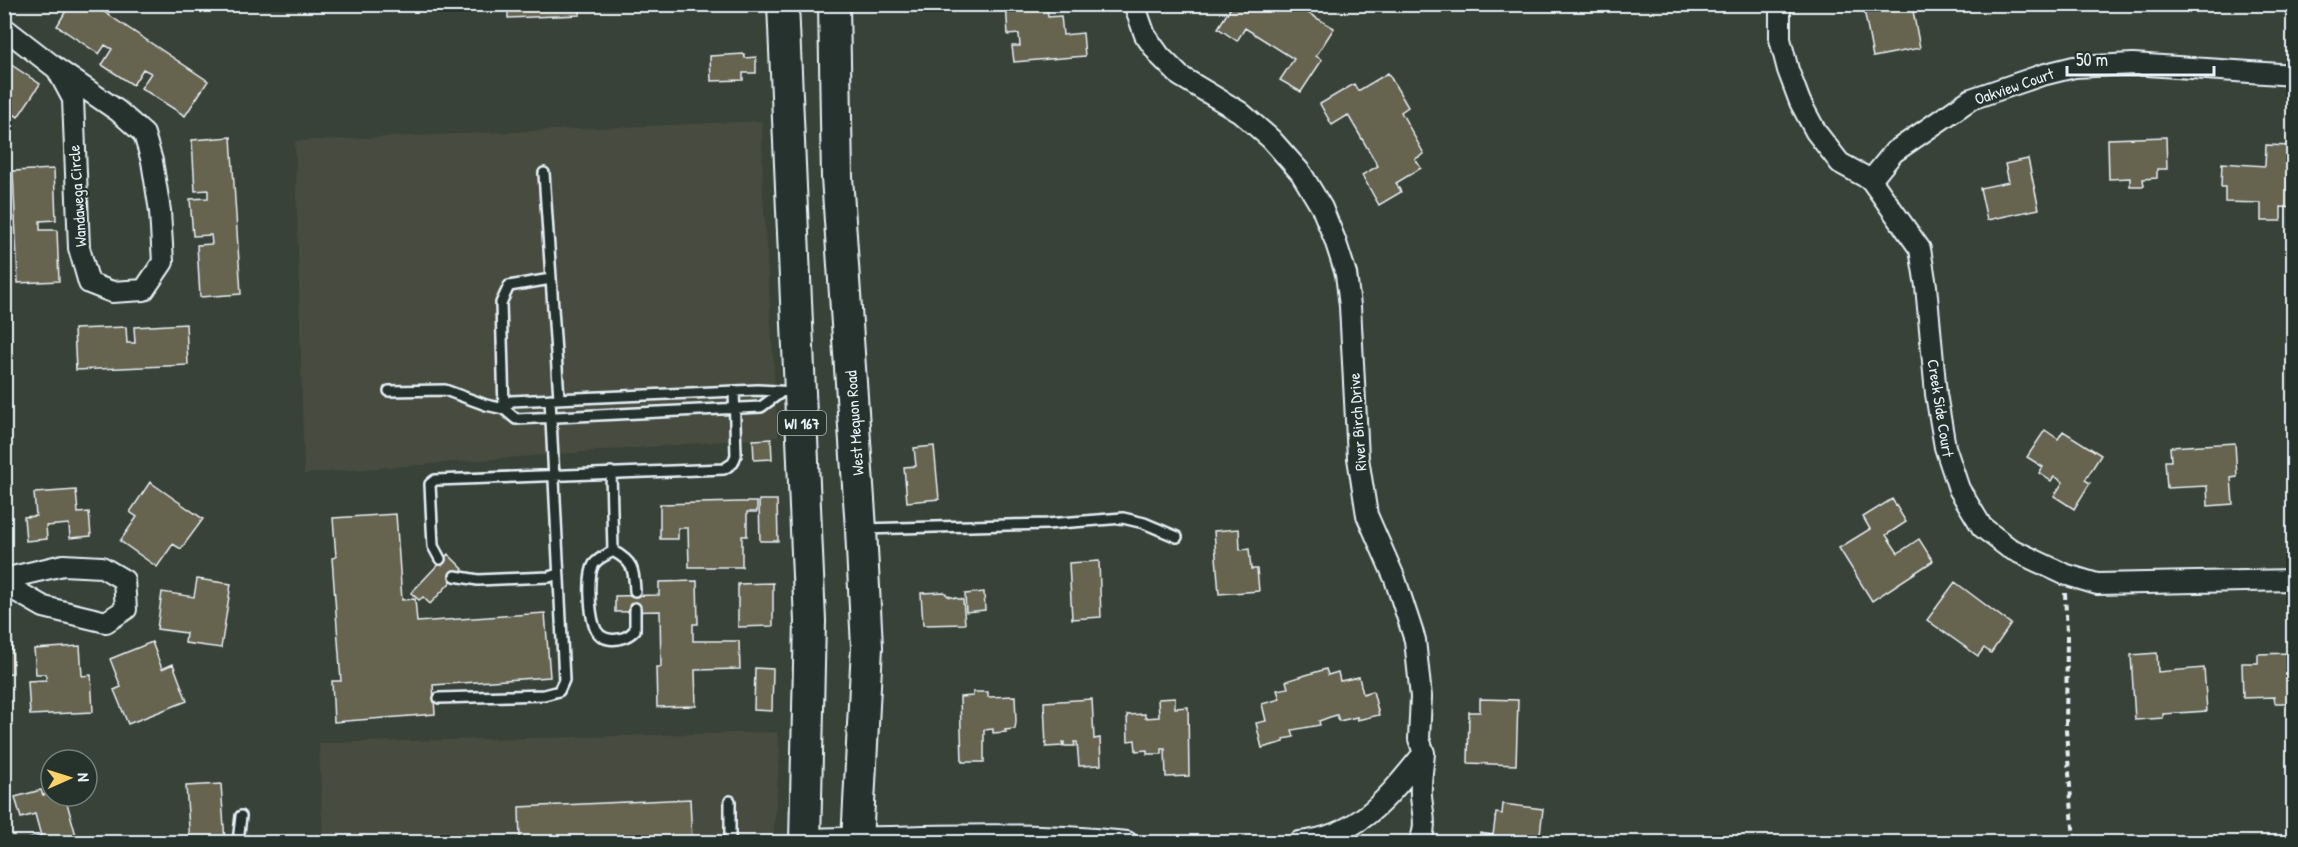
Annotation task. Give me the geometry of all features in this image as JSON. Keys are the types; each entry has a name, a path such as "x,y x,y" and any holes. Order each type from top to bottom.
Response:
{"main road":[{"name":"WI 167","path":"783,4 790,393 810,621 805,841"},
{"name":"West Mequon Road","path":"834,4 837,177 867,646 858,840"},
{"path":"790,393 851,388"}],"street":[{"name":"River Birch Drive","path":"1134,4 1145,35 1160,56 1180,76 1240,112 1271,139 1301,173 1322,208 1335,240 1346,274 1350,306 1358,458 1367,515 1395,579 1415,640 1421,697 1419,739 1424,753 1421,797 1425,816 1422,838 1419,843"},
{"name":"Creek Side Court","path":"1780,4 1780,39 1788,70 1800,102 1816,132 1840,163 1871,180 1920,249 1926,286 1936,394 1945,447 1959,489 1982,527 2009,548 2064,574 2097,584 2294,580"},
{"name":"Wandawega Circle","path":"4,28 57,69 118,111 144,134 152,160 160,212 163,262 144,290 112,292 89,283 79,249 73,99 57,69"},
{"name":"Oakview Court","path":"1871,180 1894,152 1971,99 2042,75 2074,67 2133,64 2294,75"},
{"path":"4,579 63,565 102,567 124,580 126,609 106,622 44,607 4,584"},
{"path":"1310,842 1345,830 1370,815 1424,753"},
{"path":"805,841 982,834 1044,836 1127,843"}],"lane":[{"path":"439,698 544,695 559,691 564,680 551,417 555,398 551,279 544,173"},
{"path":"504,410 501,303 509,286 551,279"},
{"path":"389,391 445,390 504,410 516,419 760,407 790,393"},
{"path":"504,410 511,401 555,398 758,390 790,393"},
{"path":"440,559 433,546 430,484 435,480 724,469 733,463 736,455 734,391"},
{"path":"611,472 613,551"},
{"path":"861,529 1047,524 1123,518 1144,523 1177,537"},
{"path":"613,551 627,559 634,572 635,591"},
{"path":"613,551 596,562 591,570 594,626 601,635 615,640 627,639 635,630 634,608"},
{"path":"455,576 478,580 549,577 558,574"},
{"path":"730,801 730,843"},
{"path":"238,843 241,816"}],"path":[{"path":"2064,574 2067,633 2066,730 2074,843"}],"shaded area":[{"path":"762,121 763,193 778,437 304,474 295,141"},
{"path":"777,732 780,751 773,842 323,842 319,743"}],"building":[{"path":"70,4 92,4 208,81 185,116 141,88 151,73 143,69 133,85 102,65 112,49 105,45 99,54 57,26"},
{"path":"508,4 580,4 580,15 508,18"},
{"path":"1006,4 1059,4 1059,7 1047,8 1048,17 1061,16 1063,35 1083,33 1085,56 1014,62 1012,46 1020,46 1019,34 1008,35"},
{"path":"1233,4 1303,4 1301,9 1334,28 1316,56 1322,60 1301,92 1280,80 1294,59 1245,28 1237,41 1218,28"},
{"path":"1863,4 1939,4 1939,6 1913,11 1920,48 1873,57"},
{"path":"744,54 745,58 756,57 756,73 743,73 743,80 711,81 710,56"},
{"path":"4,60 40,84 18,117 4,108"},
{"path":"1388,73 1408,107 1401,112 1424,154 1415,159 1421,168 1396,183 1401,192 1379,205 1362,175 1378,166 1348,115 1332,125 1320,104 1354,84 1358,91"},
{"path":"231,137 241,294 200,297 197,245 212,244 211,235 193,236 190,199 208,198 208,190 195,191 192,140"},
{"path":"2166,137 2167,169 2157,169 2157,178 2143,179 2144,186 2130,186 2130,178 2109,179 2108,139"},
{"path":"2266,145 2291,146 2290,174 2294,174 2294,208 2281,207 2281,221 2261,221 2261,203 2225,202 2225,187 2221,187 2222,163 2265,166"},
{"path":"2028,159 2039,209 1987,220 1980,188 2009,182 2005,164"},
{"path":"54,169 56,220 40,221 40,230 57,230 59,281 18,283 13,171"},
{"path":"186,324 188,365 76,370 74,329 126,327 127,343 135,343 134,327"},
{"path":"2045,430 2058,439 2063,431 2101,455 2085,480 2090,483 2074,509 2054,496 2063,482 2054,476 2051,481 2039,473 2043,467 2027,457"},
{"path":"771,439 772,459 754,460 753,440"},
{"path":"2235,443 2237,477 2231,478 2233,504 2208,506 2207,486 2167,488 2165,461 2171,461 2170,447"},
{"path":"934,446 939,499 907,502 904,467 916,466 914,448"},
{"path":"150,482 203,519 181,549 173,544 157,567 120,541 137,517 130,512"},
{"path":"76,490 78,513 89,512 91,536 70,538 69,524 46,526 47,539 26,541 24,517 36,516 34,493"},
{"path":"1892,499 1906,522 1886,535 1898,553 1919,539 1933,561 1872,601 1839,548 1870,529 1863,517"},
{"path":"759,500 777,500 778,541 760,541"},
{"path":"757,502 757,512 747,512 747,536 742,536 742,567 689,567 688,528 678,528 678,539 660,539 660,504"},
{"path":"396,514 402,600 415,599 417,622 545,613 550,677 433,685 435,714 334,722 332,681 341,681 332,558 336,557 333,518"},
{"path":"1239,529 1240,550 1249,549 1251,569 1257,569 1259,591 1219,594 1214,531"},
{"path":"448,554 463,569 430,604 423,597 419,600 411,593"},
{"path":"1099,561 1101,617 1072,619 1069,563"},
{"path":"197,579 231,584 221,648 185,643 186,633 157,629 162,592 194,597"},
{"path":"697,581 698,624 693,624 693,641 739,641 740,669 695,670 696,706 657,707 656,667 661,667 660,611 615,612 615,596 659,595 659,582"},
{"path":"1955,582 2011,624 1991,653 1984,648 1978,656 1927,620"},
{"path":"773,583 773,626 738,627 738,584"},
{"path":"944,592 948,596 963,600 965,624 923,625 921,593"},
{"path":"984,592 985,610 966,612 965,594"},
{"path":"12,638 13,673 4,674 4,639"},
{"path":"152,642 162,669 173,664 187,701 128,724 114,690 121,687 110,659"},
{"path":"80,646 82,676 91,675 93,712 30,715 28,681 46,680 46,674 36,674 34,649"},
{"path":"2291,647 2294,647 2294,703 2275,703 2274,697 2243,698 2242,663 2258,663 2258,654 2291,653"},
{"path":"2157,653 2158,672 2204,668 2207,711 2163,714 2163,718 2135,720 2131,655"},
{"path":"755,668 773,669 772,711 754,710"},
{"path":"1326,669 1328,675 1338,672 1340,681 1359,677 1363,694 1373,691 1379,715 1339,721 1337,715 1319,721 1320,725 1292,730 1294,737 1262,748 1256,723 1266,721 1262,704 1280,699 1277,690 1288,688 1286,681"},
{"path":"973,692 988,692 988,697 1015,696 1015,729 993,733 993,729 984,730 984,762 962,762 960,697 973,696"},
{"path":"1175,698 1175,708 1188,707 1189,776 1166,777 1165,749 1162,749 1162,754 1147,754 1147,750 1136,751 1135,740 1128,741 1127,715 1145,714 1145,718 1159,717 1158,699"},
{"path":"1092,699 1094,739 1100,738 1101,765 1079,766 1077,742 1074,742 1075,746 1064,746 1062,742 1063,746 1046,747 1044,702"},
{"path":"1480,699 1518,700 1516,765 1468,763 1469,712 1480,712"},
{"path":"221,784 225,842 190,842 186,786"},
{"path":"39,791 39,808 68,808 77,839 65,842 30,842 29,839 41,836 35,814 21,818 15,797"},
{"path":"690,799 692,842 520,842 519,807"},
{"path":"1503,804 1543,809 1539,842 1478,842 1480,833 1493,835 1496,813 1502,814"}]}
